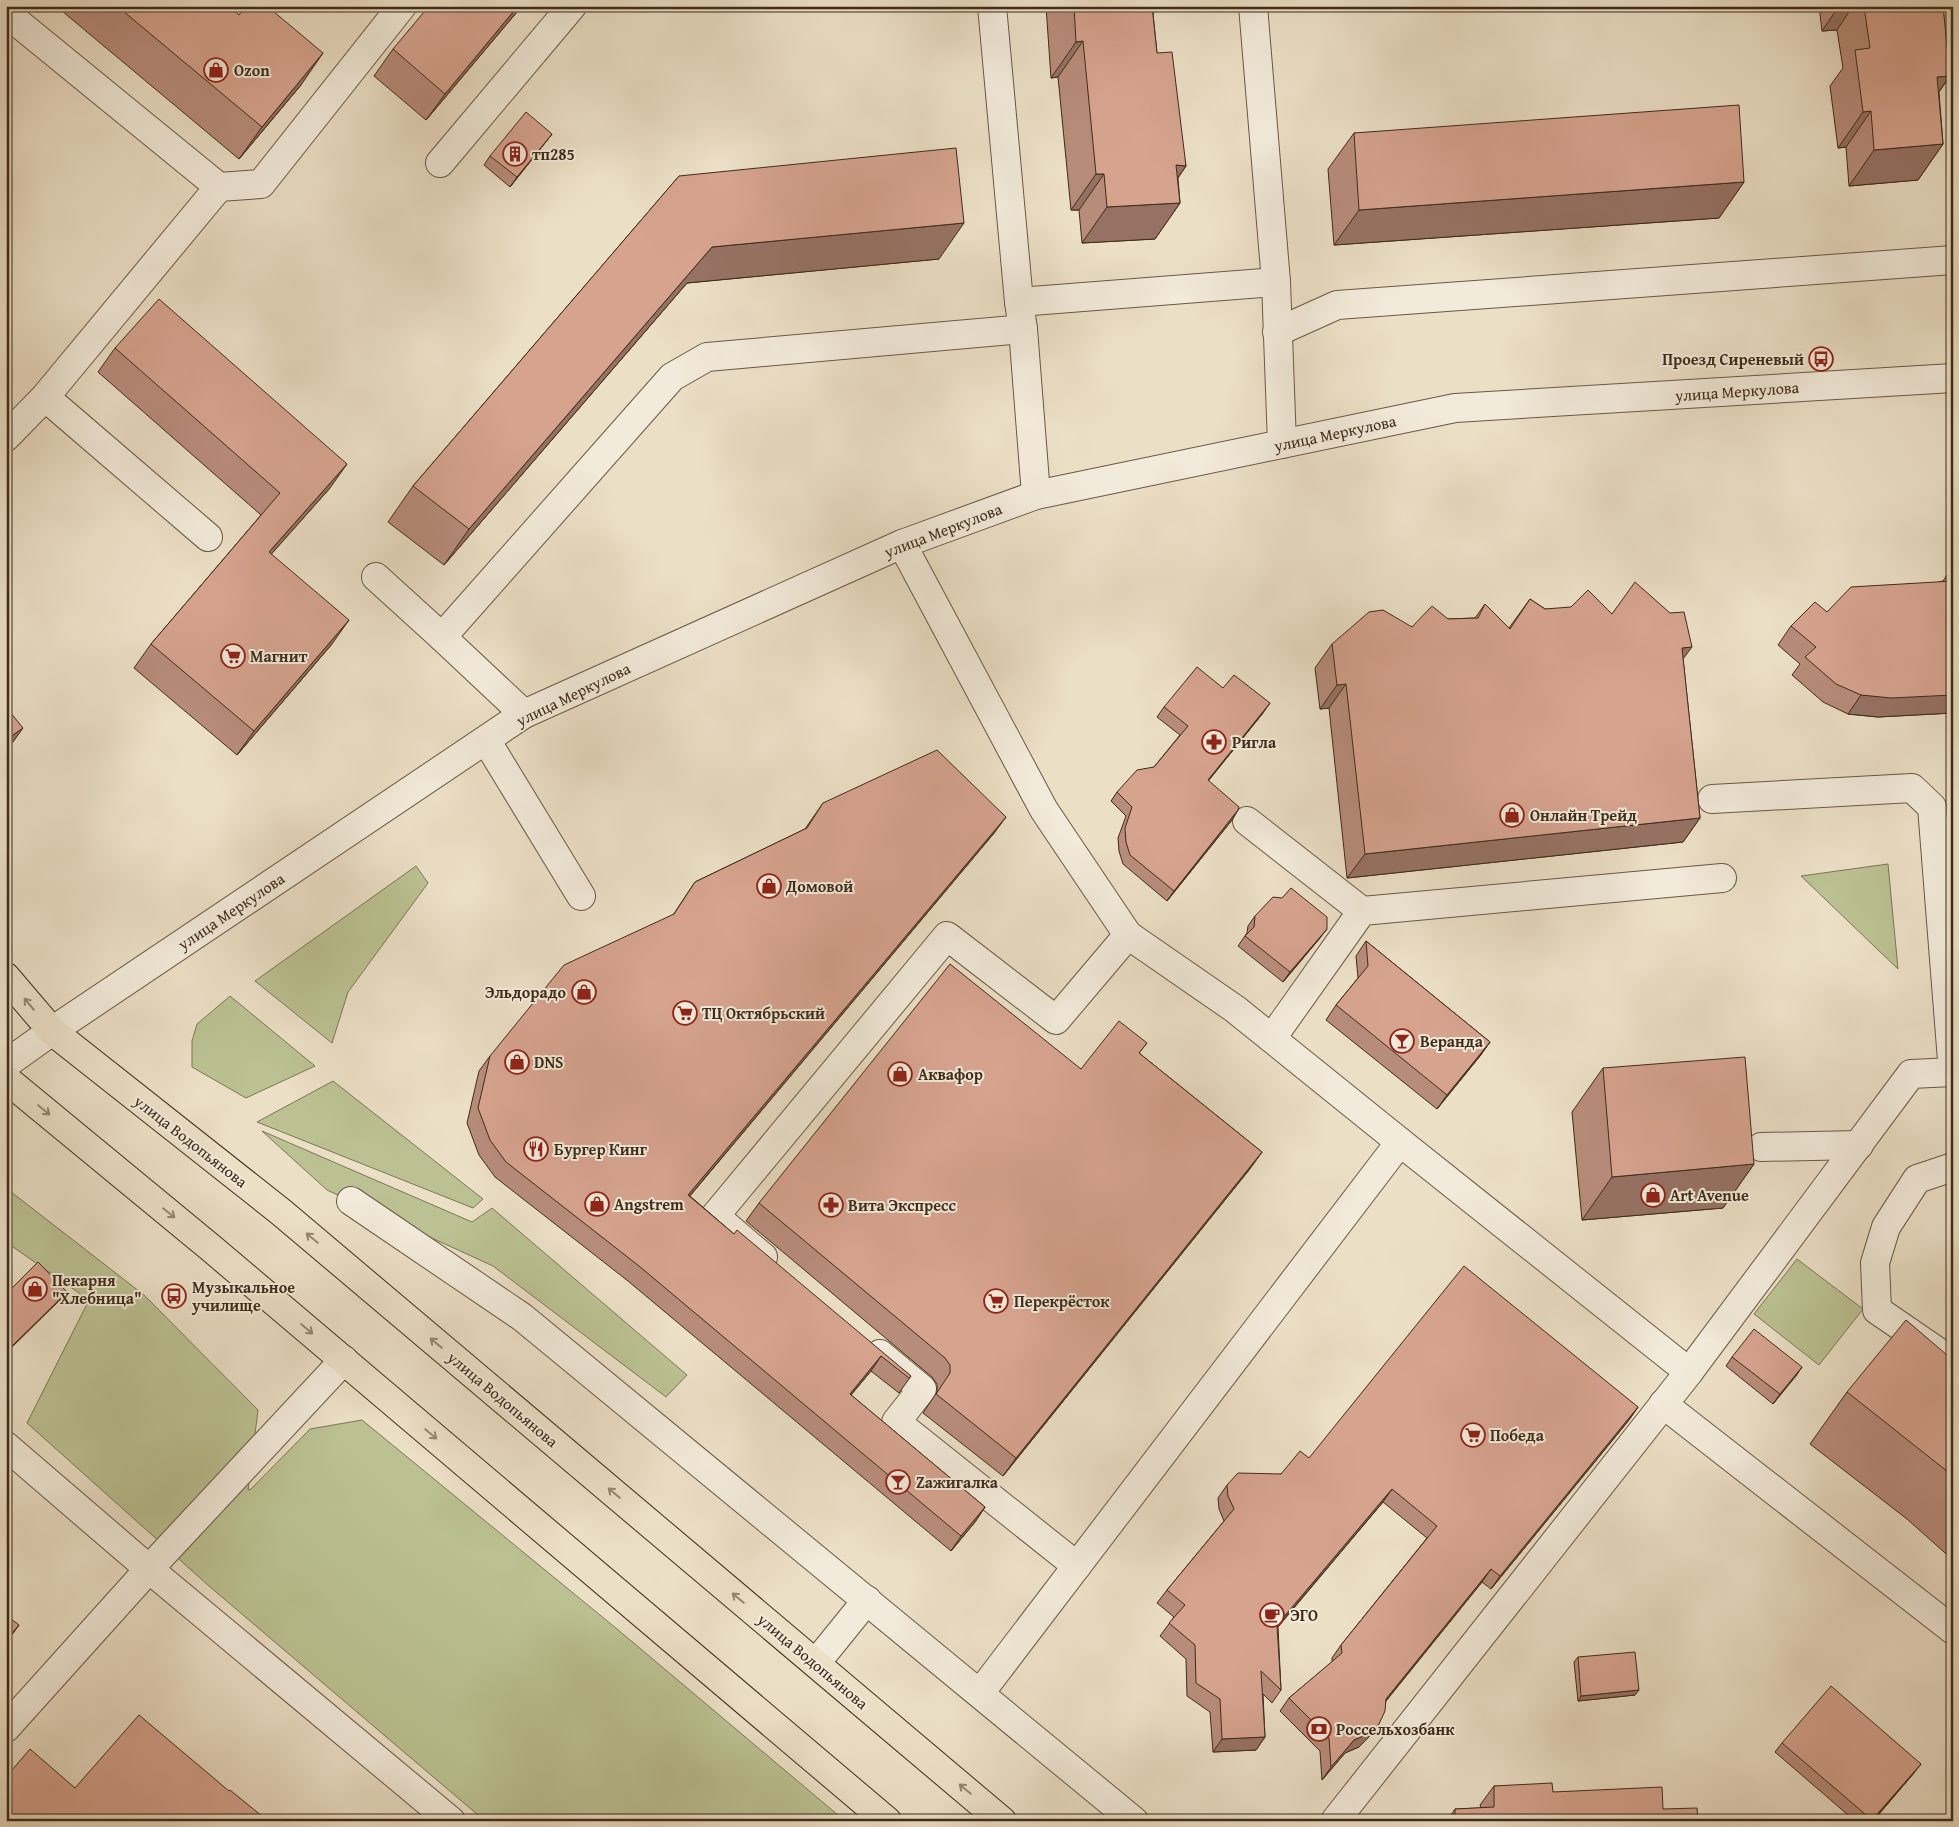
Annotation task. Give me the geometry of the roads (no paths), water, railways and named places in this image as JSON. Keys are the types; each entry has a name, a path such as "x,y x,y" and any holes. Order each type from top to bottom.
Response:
{"main road":[{"name":"улица Водопьянова","path":"6,977 52,1031 281,1212 1002,1821"},
{"path":"6,1079 344,1360 887,1821"}],"street":[{"path":"6,13 219,186 261,184 402,6"},
{"path":"440,163 572,6"},
{"path":"992,6 1023,329 1036,495"},
{"path":"1253,6 1276,282 1282,444"},
{"path":"6,438 45,397 219,186"},
{"path":"1277,332 1337,305 1953,260"},
{"path":"1019,302 1276,282"},
{"path":"442,637 672,377 708,357 1023,329"},
{"name":"улица Меркулова","path":"6,1064 52,1031 524,714 902,544 1036,495 1455,408 1953,378"},
{"path":"45,397 208,537"},
{"path":"902,544 1044,810 1128,934 1272,1038 1689,1372"},
{"path":"376,578 524,714"},
{"path":"486,740 581,896"},
{"path":"1335,1821 1689,1372 1911,1074 1953,1072 1932,807 1912,788 1712,799"},
{"path":"1247,821 1362,911 1722,878"},
{"path":"1272,1038 1362,911"},
{"path":"784,1274 714,1216 947,936 1056,1020 1128,934"},
{"path":"980,1693 1400,1142"},
{"path":"1761,1147 1858,1145"},
{"path":"1953,1167 1917,1179 1886,1227 1875,1263 1877,1310 1953,1362"},
{"path":"351,1201 522,1318 1134,1821"},
{"path":"860,1338 922,1389 896,1422 1077,1566"},
{"path":"6,1728 149,1569 344,1360"},
{"path":"1663,1404 1953,1630"},
{"path":"6,1446 149,1569 450,1821"},
{"path":"816,1663 867,1600"}],"place":[{"name":"Ozon","path":"216,70"},
{"name":"тп285","path":"515,154"},
{"name":"Проезд Сиреневый","path":"1821,359"},
{"name":"Магнит","path":"233,656"},
{"name":"Ригла","path":"1214,742"},
{"name":"Онлайн Трейд","path":"1512,815"},
{"name":"Домовой","path":"769,886"},
{"name":"Эльдорадо","path":"584,992"},
{"name":"ТЦ Октябрьский","path":"685,1013"},
{"name":"Веранда","path":"1402,1041"},
{"name":"DNS","path":"517,1062"},
{"name":"Аквафор","path":"900,1074"},
{"name":"Бургер Кинг","path":"536,1149"},
{"name":"Art Avenue","path":"1653,1195"},
{"name":"Angstrem","path":"597,1204"},
{"name":"Вита Экспресс","path":"831,1205"},
{"name":"Пекарня \"Хлебница\"","path":"35,1289"},
{"name":"Музыкальное училище","path":"174,1296"},
{"name":"Перекрёсток","path":"996,1301"},
{"name":"Победа","path":"1473,1435"},
{"name":"Zажигалка","path":"898,1482"},
{"name":"ЭГО","path":"1272,1615"},
{"name":"Россельхозбанк","path":"1319,1729"}]}
